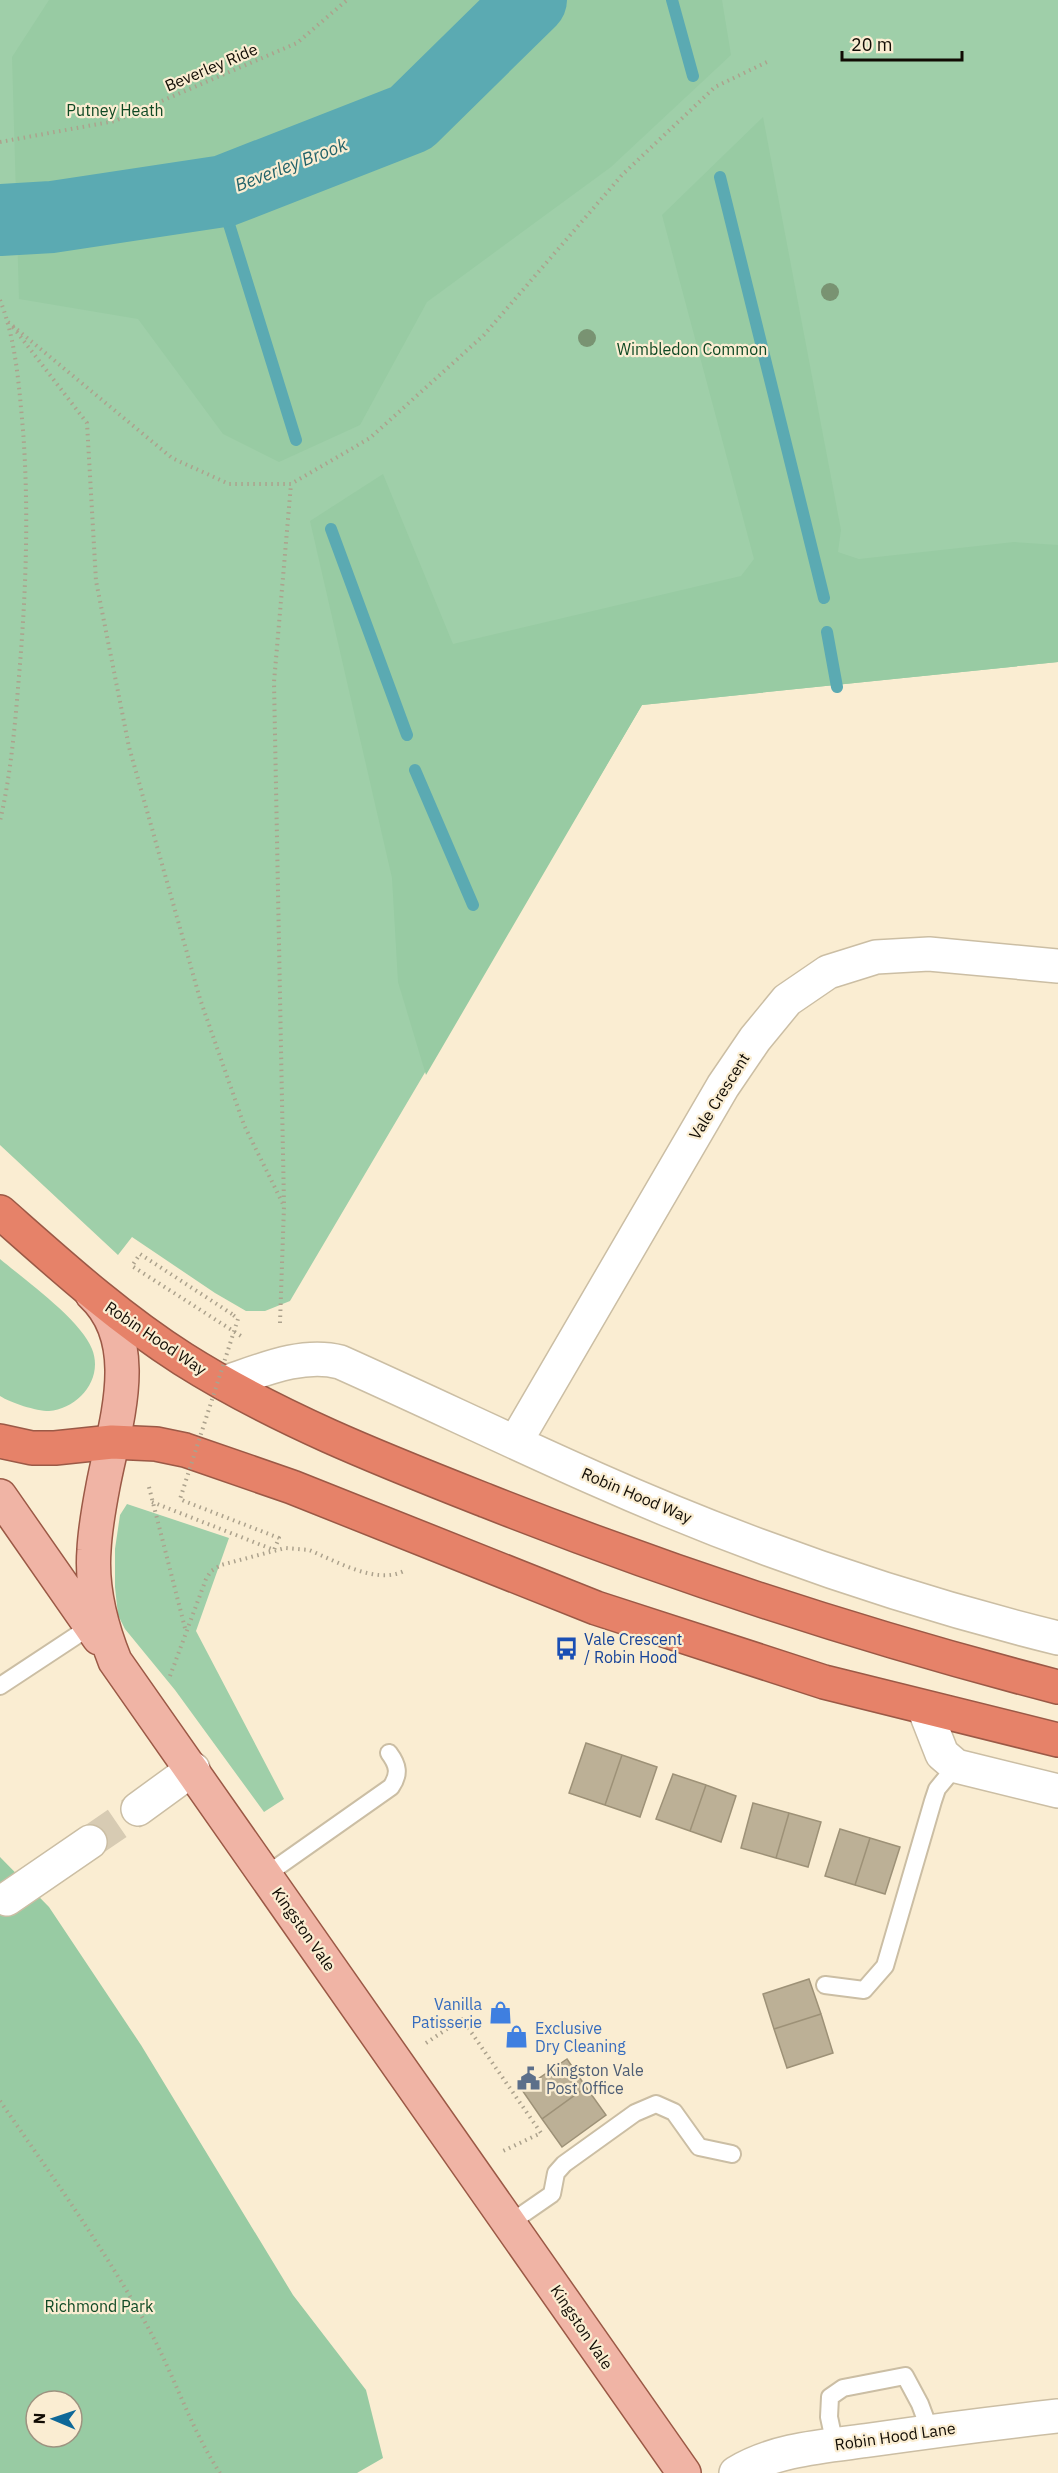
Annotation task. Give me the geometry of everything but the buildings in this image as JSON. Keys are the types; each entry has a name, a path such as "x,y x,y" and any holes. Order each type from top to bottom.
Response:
{"highway":[{"path":"0,1212 88,1291"},
{"name":"Robin Hood Way","path":"88,1291 180,1357 224,1383 316,1431 372,1455 617,1551 725,1590 856,1632 1058,1687"},
{"path":"0,1442 32,1448 112,1442 156,1444 214,1459 292,1486 596,1608 824,1682 1058,1740"}],"main road":[{"name":"Kingston Vale","path":"88,1291 106,1312 116,1332 122,1377 119,1411 103,1487 94,1552 98,1611 115,1661 193,1769 684,2473"},
{"path":"0,1496 115,1661"}],"street":[{"name":"Vale Crescent","path":"516,1441 723,1086 755,1039 787,1000 828,972 876,957 929,954 1058,966"},
{"name":"Robin Hood Way","path":"224,1383 288,1363 329,1359 516,1441 596,1479 768,1549 993,1622 1058,1638"},
{"path":"924,1708 942,1754 956,1766 1058,1791"},
{"path":"138,1809 193,1769"},
{"path":"7,1899 90,1842"},
{"name":"Robin Hood Lane","path":"736,2473 777,2456 835,2445 1058,2416"}],"lane":[{"path":"0,1686 91,1626"},
{"path":"266,1875 391,1787 398,1770 396,1762 389,1753"},
{"path":"825,1985 864,1990 885,1966 935,1795 956,1766"},
{"path":"510,2223 552,2194 556,2172 564,2164 635,2113 656,2104 674,2112 699,2147 732,2154"},
{"path":"835,2445 829,2417 830,2397 843,2388 905,2376 920,2404 930,2431"}],"path":[{"name":"Beverley Ride","path":"0,142 116,120 297,43 347,0"},
{"path":"8,321 172,458 229,484 291,484 370,438 484,335 622,175 715,87 767,62"},
{"path":"0,300 8,321 20,401 24,450 25,568 17,700 10,765 0,821"},
{"path":"8,321 87,423 96,580 129,747 200,999 244,1125 284,1206"},
{"path":"280,1323 284,1206 274,682 291,484"},
{"path":"152,1502 274,1551 279,1538 180,1499 238,1319 140,1254 132,1266 234,1332"},
{"path":"149,1487 186,1634"},
{"path":"168,1682 206,1579 211,1570 221,1565 285,1548 298,1548 309,1550 375,1576 387,1577 407,1569"},
{"path":"418,2049 462,2019 541,2133 494,2157"},
{"path":"0,2101 52,2175 146,2323 205,2451 220,2473"}],"green space":[{"name":"Wimbledon Common","path":"0,0 1058,0 1058,662 642,705 290,1301 265,1311 246,1311 132,1237 118,1255 0,1145"},
{"name":"Putney Heath","path":"49,0 722,0 731,55 611,167 427,302 360,425 279,462 223,434 138,319 19,299 12,57"},
{"path":"763,117 841,530 838,552 859,559 1014,542 1058,545 1058,662 642,705 426,1075 398,982 392,878 310,521 383,474 453,644 741,576 754,559 662,215"},
{"path":"0,1259 65,1313 86,1338 92,1349 95,1360 91,1381 86,1391 70,1405 44,1411 0,1396"},
{"path":"127,1504 229,1538 196,1631 284,1799 264,1812 175,1690 125,1629 118,1615 115,1549 120,1515"},
{"name":"Richmond Park","path":"0,1857 49,1907 141,2045 293,2295 366,2390 383,2458 357,2473 0,2473"}],"waterway":[{"name":"Beverley Brook","path":"0,220 52,217 224,191 411,118 531,0"},
{"path":"672,0 693,76"},
{"path":"720,177 824,598"},
{"path":"219,192 296,440"},
{"path":"331,529 407,735"},
{"path":"827,632 837,687"},
{"path":"415,770 473,905"}],"tunnel":[{"path":"90,1842 138,1809"}],"place":[{"name":"Vale Crescent / Robin Hood","path":"566,1648"},
{"name":"Vanilla Patisserie","path":"500,2013"},
{"name":"Exclusive Dry Cleaning","path":"517,2037"},
{"name":"Kingston Vale Post Office","path":"528,2079"}]}
